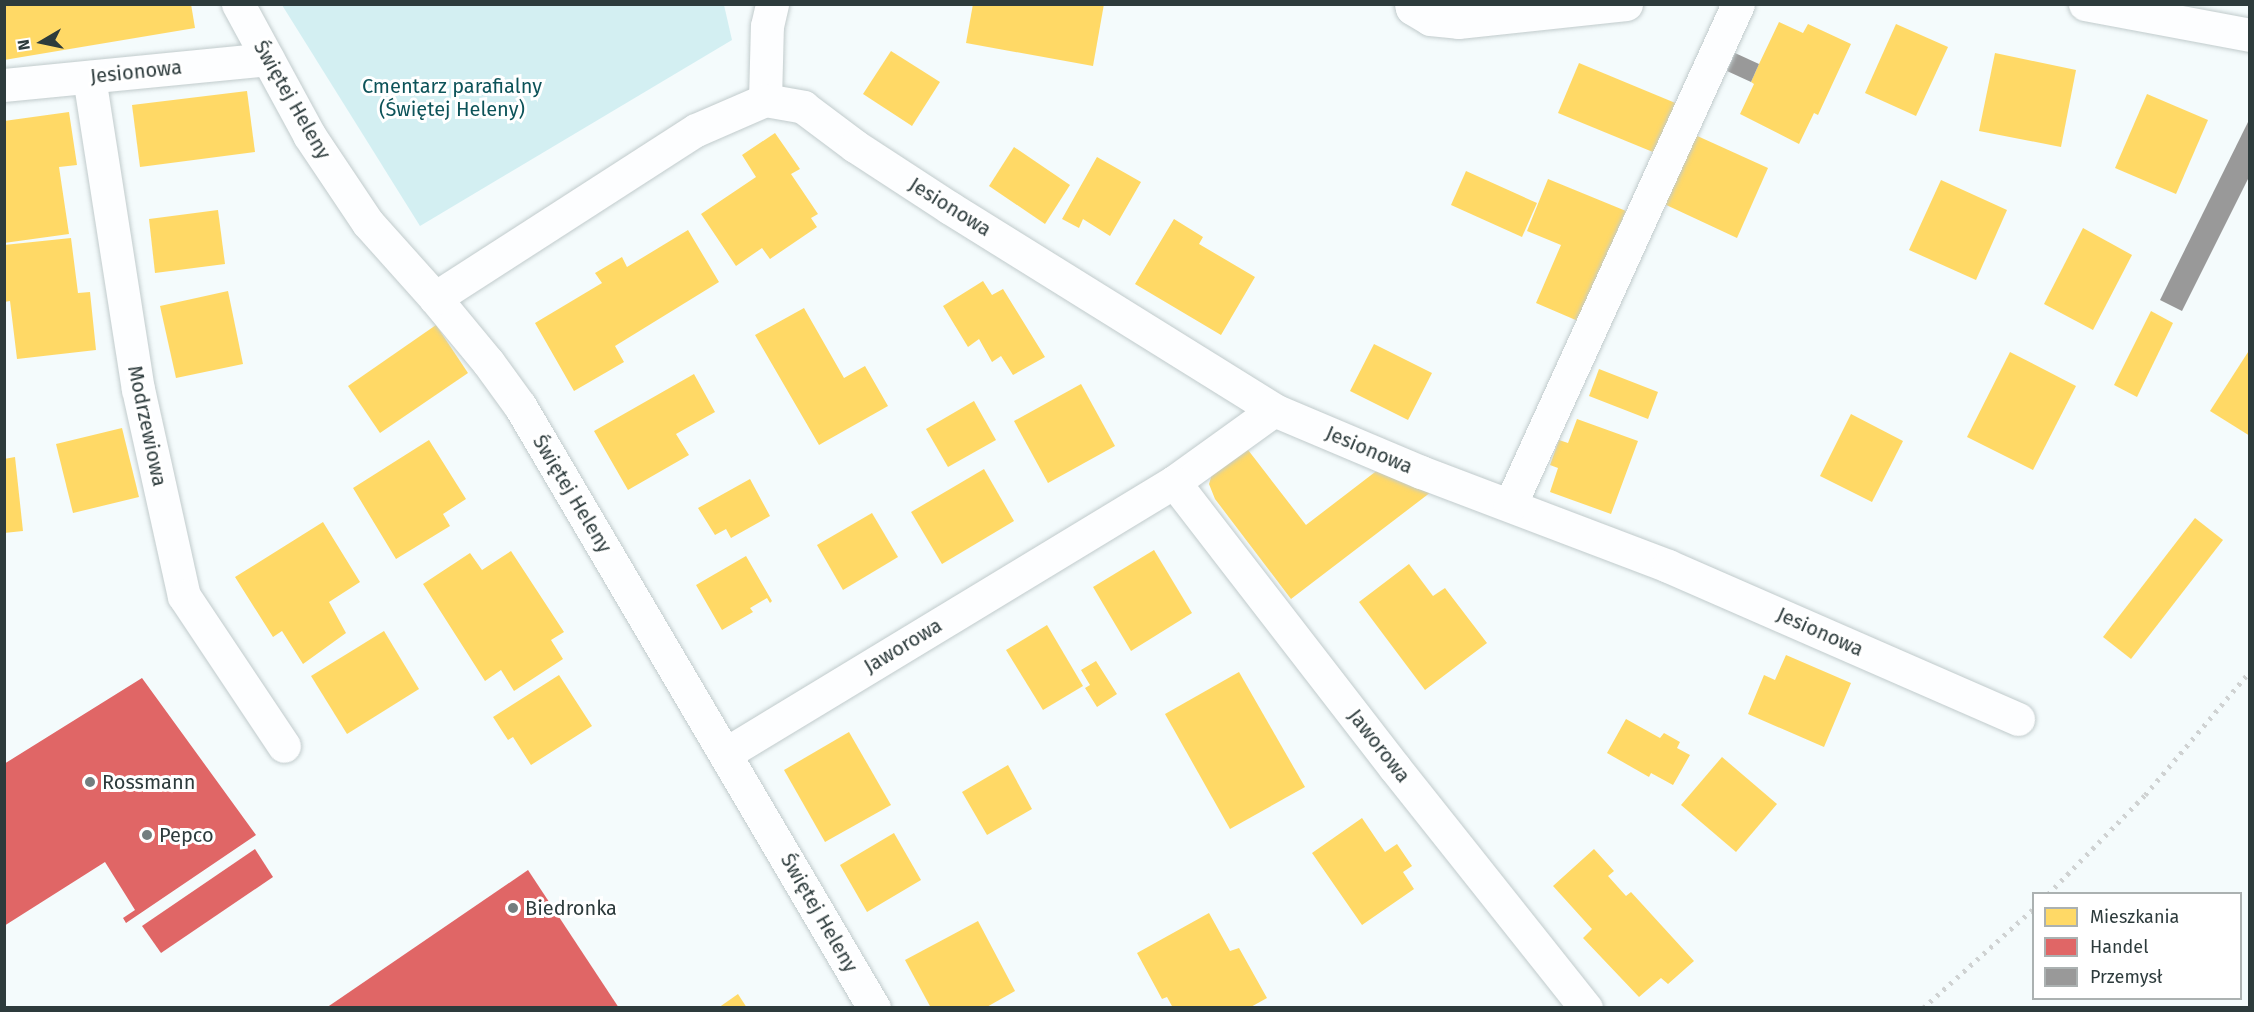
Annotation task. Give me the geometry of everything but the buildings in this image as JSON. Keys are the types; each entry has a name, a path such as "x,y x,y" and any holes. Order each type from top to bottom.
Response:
{"street":[{"name":"Świętej Heleny","path":"238,4 309,135 368,223 435,298 488,362 520,406 874,1008"},
{"path":"435,298 696,130 765,100 767,26 772,4"},
{"path":"1411,4 1412,8 1430,19 1458,22 1626,4"},
{"path":"1510,505 1738,4"},
{"path":"2085,4 2250,35"},
{"name":"Jesionowa","path":"4,85 268,59"},
{"name":"Modrzewiowa","path":"89,77 138,389 184,596 284,746"},
{"name":"Jesionowa","path":"765,100 803,107 855,146 950,208 1274,410 1422,472 1668,566 2018,719"},
{"name":"Jaworowa","path":"725,753 1174,482 1274,410"},
{"name":"Jaworowa","path":"1174,482 1395,768 1586,1008"}],"green space":[{"name":"Cmentarz parafialny (Świętej Heleny)","path":"282,5 724,5 732,40 420,226"}],"railway":[{"path":"2050,892 2145,795 2250,671"},
{"path":"1923,1008 2032,910"}],"place":[{"name":"Rossmann","path":"90,782"},
{"name":"Pepco","path":"147,835"},
{"name":"Biedronka","path":"513,908"}]}
